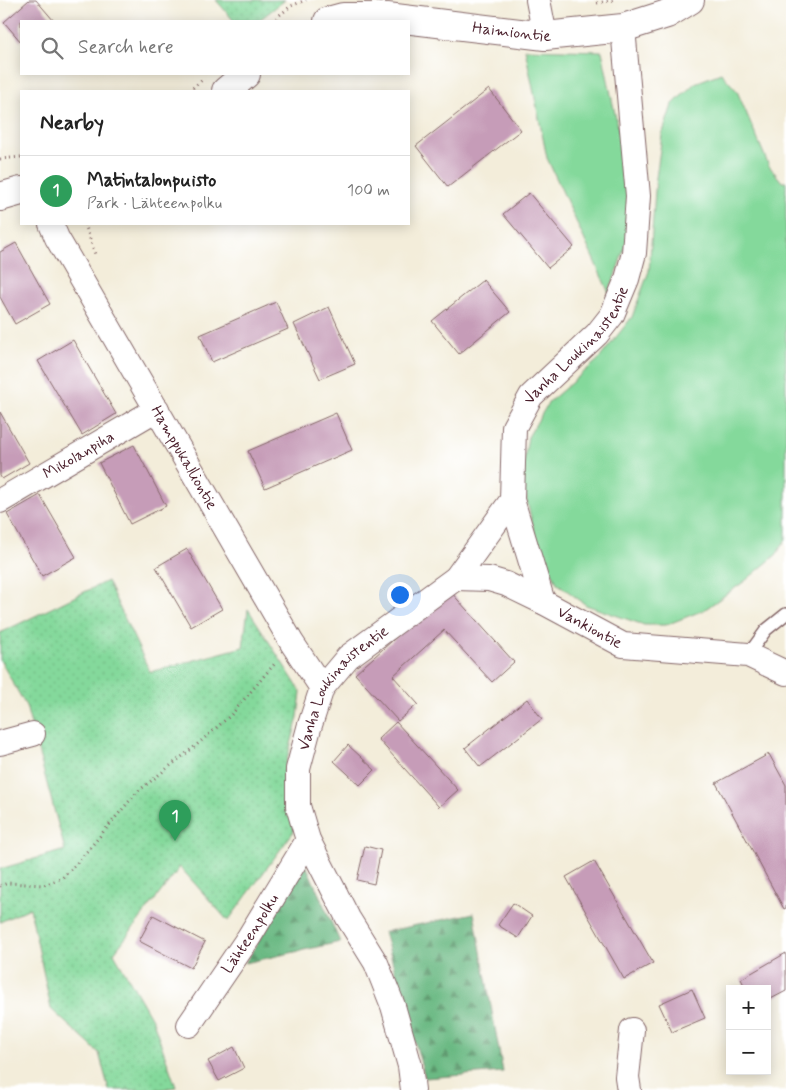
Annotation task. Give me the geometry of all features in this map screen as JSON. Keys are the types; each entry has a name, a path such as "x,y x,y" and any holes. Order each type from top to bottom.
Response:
{"street":[{"path":"538,0 545,36"},
{"name":"Haimiontie","path":"332,20 343,17 387,17 545,36 623,28 666,14 690,0"},
{"name":"Vanha Loukinaistentie","path":"413,1090 410,1066 393,1006 376,963 348,918 308,840 298,806 298,769 322,688 348,657 456,578 512,500 514,427 531,396 598,334 612,315 627,279 634,253 638,196 623,28"},
{"path":"227,90 245,75"},
{"path":"0,196 20,191"},
{"name":"Hamppukalliontie","path":"51,225 57,238 292,644 322,688"},
{"name":"Mikolanpiha","path":"0,501 157,409"},
{"path":"512,500 544,602"},
{"name":"Vankiontie","path":"456,578 489,579 506,584 544,602 623,645 748,655 786,673"},
{"path":"0,743 33,734"},
{"name":"Lähteenpolku","path":"189,1025 249,937 308,840"},
{"path":"629,1090 627,1077 632,1030"}],"lane":[{"path":"748,655 766,630 786,614"}],"path":[{"path":"273,20 291,6 306,0"},
{"path":"189,90 209,75"},
{"path":"0,159 20,157"},
{"path":"0,886 8,883 44,885 62,878 78,862 137,792 231,715 292,644"}],"green space":[{"path":"216,0 285,0 259,20 233,20"},
{"path":"525,49 602,51 628,177 627,241 609,293 547,158"},
{"path":"721,73 737,91 769,166 782,182 786,182 786,539 776,555 745,581 704,610 666,625 644,625 586,605 557,583 536,537 521,478 528,437 549,402 598,360 632,317 649,271 656,178 662,135 672,105 695,83"},
{"path":"107,581 150,672 243,647 248,609 301,692 298,717 283,775 294,831 228,921 180,867 114,953 153,1021 176,1087 156,1090 109,1090 99,1053 51,1009 30,908 0,922 0,869 65,850 26,706 0,660 0,633"},
{"path":"306,865 340,942 245,963"},
{"path":"474,913 503,1072 425,1078 384,932"}],"building":[{"path":"29,0 36,0 53,20 20,20 20,41 4,22"},
{"path":"489,89 521,130 448,187 416,146"},
{"path":"529,193 574,247 548,268 503,214"},
{"path":"16,243 50,304 15,324 0,297 0,252"},
{"path":"483,280 510,312 459,354 432,321"},
{"path":"276,302 288,329 212,362 200,335"},
{"path":"329,307 355,364 320,379 294,324"},
{"path":"73,340 116,414 82,435 38,361"},
{"path":"0,412 29,463 2,479 0,476"},
{"path":"336,413 352,450 265,488 248,451"},
{"path":"134,445 166,506 130,524 99,463"},
{"path":"40,495 76,557 42,576 7,514"},
{"path":"187,549 222,609 191,627 156,567"},
{"path":"449,590 514,662 492,682 444,630 393,676 418,704 398,721 355,674"},
{"path":"527,699 542,719 480,767 465,748"},
{"path":"396,722 458,790 439,807 378,739"},
{"path":"348,745 375,770 360,785 334,761"},
{"path":"769,754 786,785 786,908 784,909 716,783"},
{"path":"365,846 381,850 374,884 357,880"},
{"path":"594,861 653,963 624,979 566,877"},
{"path":"513,903 532,916 518,938 498,925"},
{"path":"153,915 205,942 191,968 139,941"},
{"path":"786,953 786,991 771,999 771,985 744,985 741,979"},
{"path":"692,989 705,1018 672,1032 659,1004"},
{"path":"234,1047 244,1068 219,1081 208,1061"}],"place":[{"name":"Matintalonpuisto","path":"175,841"}]}
